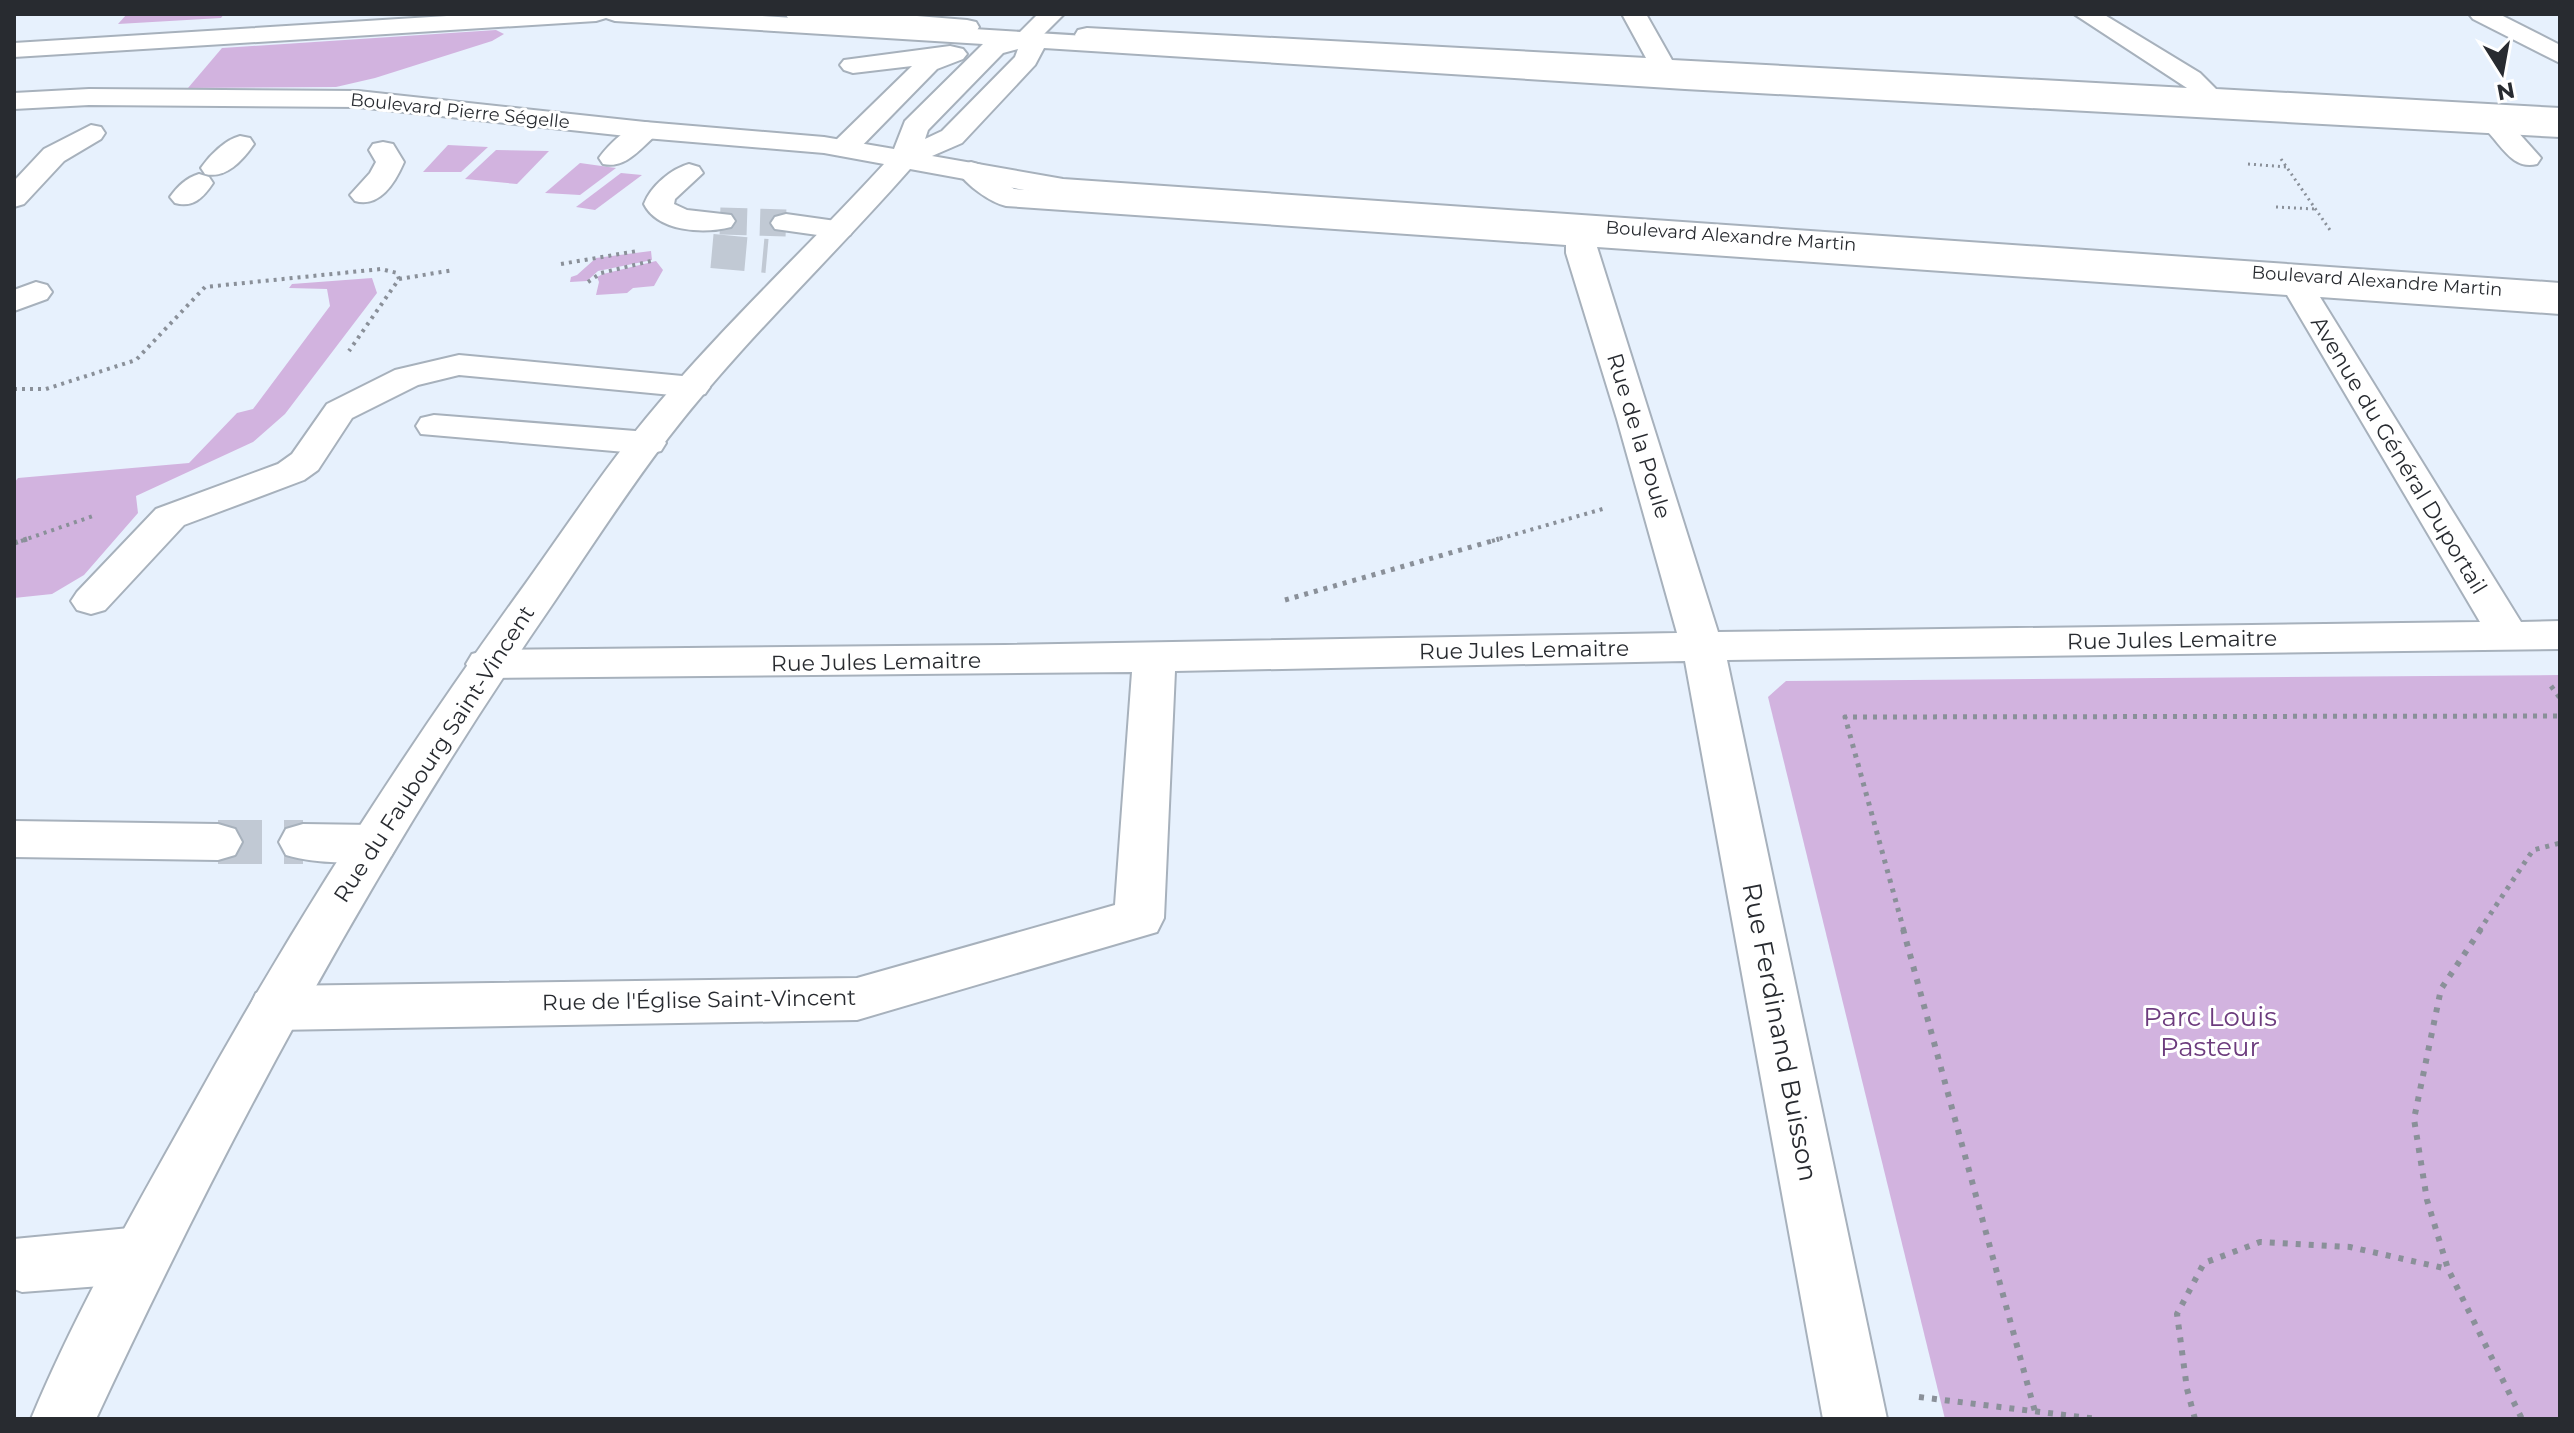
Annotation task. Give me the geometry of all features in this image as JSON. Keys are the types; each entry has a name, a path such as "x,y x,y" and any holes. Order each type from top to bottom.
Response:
{"main road":[{"path":"14,50 596,14"},
{"path":"615,14 1023,41 2211,104 2560,129"},
{"path":"797,14 967,27"},
{"path":"853,65 954,54 1023,41 1052,14"},
{"path":"1634,14 1659,58 1659,73"},
{"path":"2086,14 2191,78 2211,104"},
{"path":"2481,14 2560,55"},
{"path":"2493,14 2560,48"},
{"path":"2507,14 2560,41"},
{"path":"1087,35 1659,73"},
{"name":"Rue du Faubourg Saint-Vincent","path":"63,1419 140,1255 275,1008 487,664 648,443 703,376 905,158 952,137 1026,60 1032,48 1023,41"},
{"name":"Rue du Faubourg Saint-Vincent","path":"905,158 915,127 995,47"},
{"path":"844,148 928,64 954,54"},
{"name":"Boulevard Pierre Ségelle","path":"14,101 89,97 358,99 844,148 905,158"},
{"path":"2211,104 2560,116"},
{"path":"2498,126 2527,158"},
{"path":"613,158 645,130"},
{"path":"18,201 54,155 91,133"},
{"path":"199,183 240,144"},
{"path":"365,195 383,177 390,162 383,150"},
{"path":"905,158 971,171 1006,197 1581,231 2294,280 2560,304"},
{"path":"689,173 662,195 659,204 662,210 681,219 720,221"},
{"path":"786,223 839,229"},
{"name":"Rue de la Poule","path":"1581,231 1581,253 1635,419 1701,646"},
{"name":"Boulevard Alexandre Martin","path":"2294,280 2560,293"},
{"name":"Avenue du Général Duportail","path":"2294,280 2509,635"},
{"path":"501,346 703,376"},
{"path":"91,601 170,517 291,472 305,462 339,411 407,377 459,365 703,376"},
{"path":"434,426 648,443"},
{"name":"Rue Jules Lemaitre","path":"487,664 768,664 1701,646 2560,635"},
{"name":"Rue Ferdinand Buisson","path":"1701,646 1711,678 1855,1419"},
{"name":"Rue de l'Église Saint-Vincent","path":"275,1008 857,999 1139,918 1154,657"},
{"path":"14,839 218,842"},
{"path":"303,842 374,843"},
{"path":"22,1264 140,1255"}],"path":[{"path":"2278,154 2333,234"},
{"path":"2248,164 2287,167"},
{"path":"2276,207 2316,209"},
{"path":"561,264 649,249"},
{"path":"588,282 601,273 660,258"},
{"path":"14,389 46,389 136,360 205,287 381,269 397,273 399,279"},
{"path":"342,360 399,279 454,270"},
{"path":"1277,603 1608,507"},
{"path":"14,543 109,511"},
{"path":"2037,1419 1845,717 2560,716"},
{"path":"2522,1419 2448,1269 2427,1200 2414,1119 2441,989 2533,850 2560,843"},
{"path":"2195,1419 2187,1389 2177,1314 2204,1263 2260,1242 2350,1247 2448,1269"},
{"path":"1940,1399 2097,1419"}],"green space":[{"path":"127,14 224,14 221,18 118,24"},
{"path":"496,30 504,34 492,41 336,87 188,88 222,48"},
{"path":"448,145 488,147 461,172 423,172"},
{"path":"496,150 549,151 517,184 465,179"},
{"path":"580,163 616,168 580,195 545,193"},
{"path":"621,173 642,175 595,210 576,207"},
{"path":"651,251 652,260 598,271 587,281 570,282 571,277 596,258"},
{"path":"656,261 663,270 654,286 633,288 627,293 596,295 597,277"},
{"path":"372,278 377,293 285,414 253,442 136,496 138,513 84,575 52,594 14,598 14,483 18,478 189,463 237,413 253,409 330,306 327,289 289,288 292,284"},
{"name":"Parc Louis Pasteur","path":"2560,675 2560,1419 1945,1419 1768,697 1786,681"}],"tunnel":[{"path":"720,221 786,223"},
{"path":"712,251 767,256"},
{"path":"218,842 303,842"}]}
